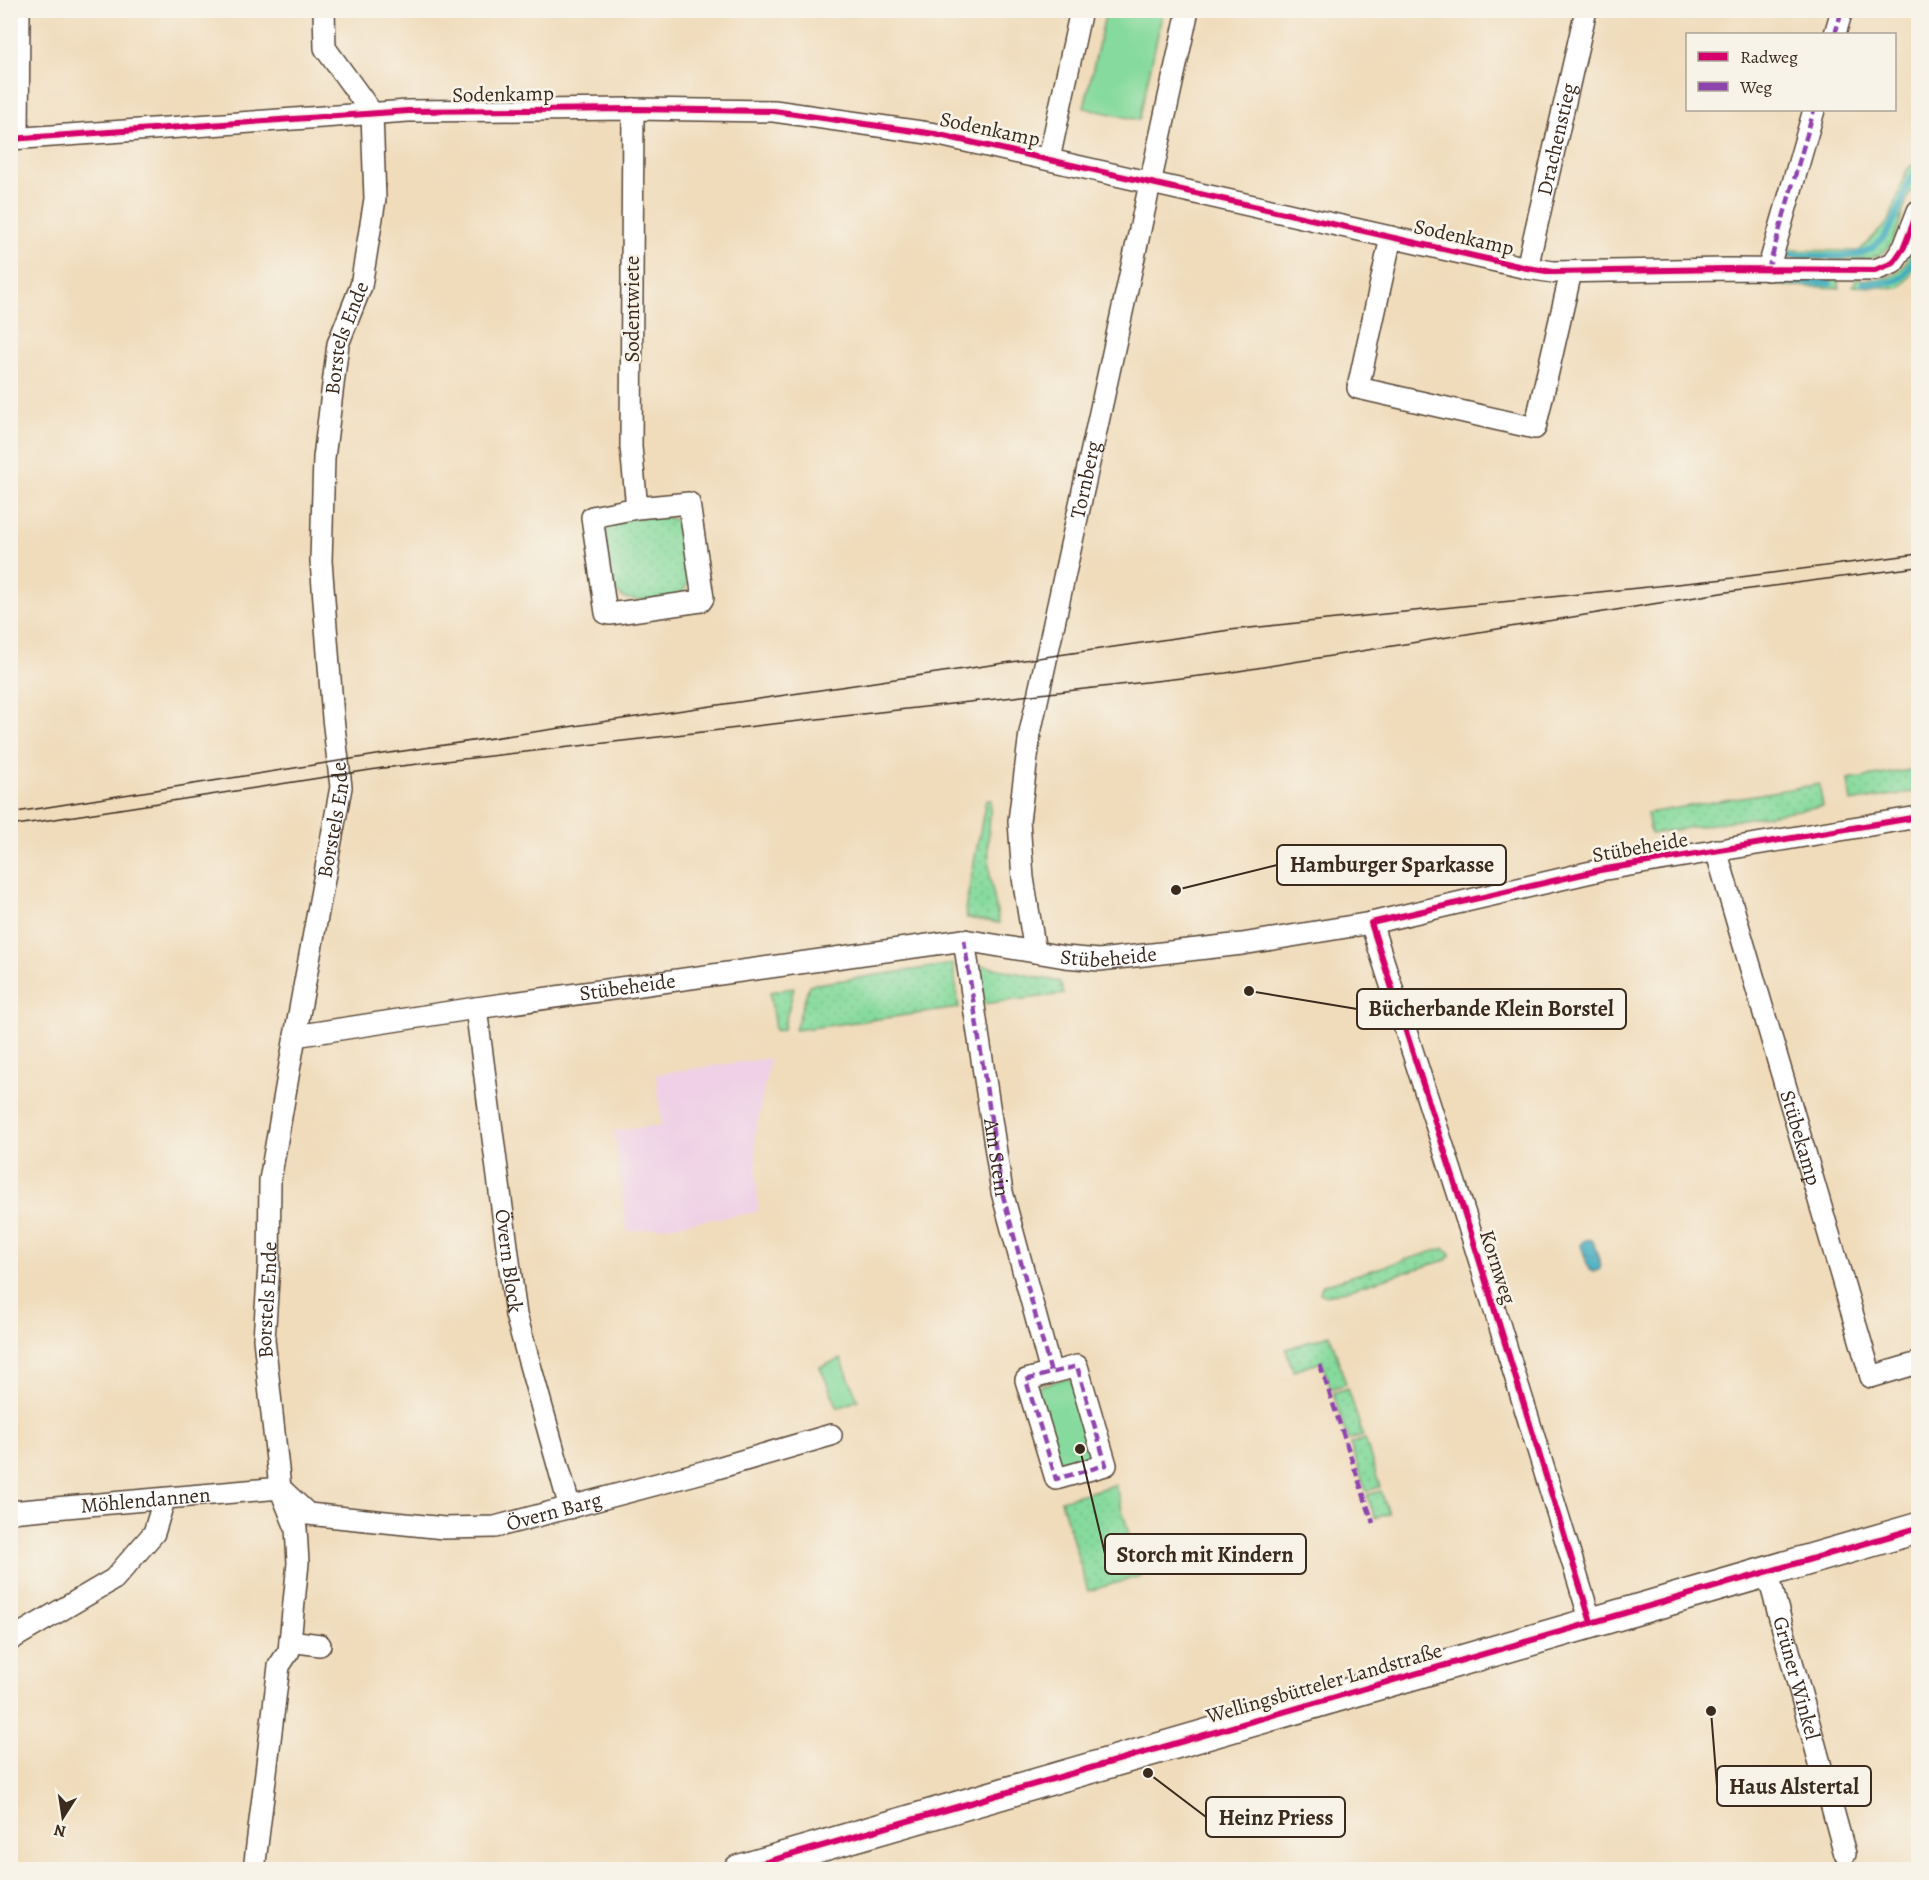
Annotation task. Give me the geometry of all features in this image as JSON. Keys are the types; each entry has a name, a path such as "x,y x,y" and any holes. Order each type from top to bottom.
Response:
{"main road":[{"name":"Wellingsbütteler Landstraße","path":"739,1869 1918,1528"}],"street":[{"path":"14,139 19,10"},
{"path":"324,10 325,48 372,113"},
{"path":"1049,159 1081,10"},
{"name":"Tornberg","path":"1035,952 1023,878 1019,821 1030,733 1188,10"},
{"name":"Drachenstieg","path":"1527,268 1586,10"},
{"path":"1836,33 1842,10"},
{"name":"Sodenkamp","path":"14,139 372,113 633,109 774,111 935,134 1553,272 1875,270 1893,263 1904,248 1918,210"},
{"name":"Sodentwiete","path":"633,109 631,447 637,508"},
{"path":"1768,270 1814,111"},
{"name":"Borstels Ende","path":"254,1869 279,1666 289,1651 298,1563 296,1528 280,1488 264,1339 269,1264 270,1180 294,1036 341,787 333,718 321,561 324,458 338,344 361,286 375,198 372,113"},
{"name":"Sodenkamp","path":"1391,237 1358,388 1536,428 1571,272"},
{"path":"688,503 703,598 701,601 607,614 592,517 637,508 688,503"},
{"name":"Stübeheide","path":"294,1036 476,1008 964,940 1099,960 1242,944 1371,923 1591,872 1918,817"},
{"name":"Stübekamp","path":"1716,850 1871,1377 1918,1363"},
{"name":"Kornweg","path":"1371,923 1478,1256 1591,1622"},
{"name":"Am Stein","path":"964,940 1002,1192 1051,1373"},
{"name":"Övern Block","path":"476,1008 516,1315 570,1508"},
{"path":"1077,1366 1106,1465 1056,1479 1026,1380 1051,1373 1077,1366"},
{"name":"Övern Barg","path":"280,1488 308,1514 444,1528 495,1527 831,1435"},
{"name":"Möhlendannen","path":"10,1512 280,1488"},
{"path":"10,1640 114,1579 154,1533 164,1500"},
{"name":"Grüner Winkel","path":"1767,1571 1845,1854"},
{"path":"290,1641 320,1645"}],"shaded area":[{"path":"770,1058 755,1135 758,1212 627,1232 614,1131 662,1125 656,1074"}],"green space":[{"path":"1106,11 1163,11 1139,120 1084,108"},
{"path":"1918,163 1918,184 1908,197 1894,238 1883,253 1861,259 1787,258 1783,250 1859,251 1889,221 1907,170"},
{"path":"1918,231 1914,269 1899,288 1853,286 1856,279 1883,278 1899,271 1909,256"},
{"path":"1777,278 1838,280 1840,288 1769,285"},
{"path":"662,515 676,521 682,527 691,576 689,581 678,595 642,600 623,597 617,592 612,581 603,549 604,536 608,529 624,520"},
{"path":"1918,769 1918,791 1851,802 1848,780"},
{"path":"1819,784 1823,806 1651,834 1647,813"},
{"path":"986,800 991,800 988,843 990,877 999,923 967,918 965,910"},
{"path":"953,964 959,1008 795,1030 809,985"},
{"path":"976,964 1060,982 1064,994 982,1004"},
{"path":"794,988 783,1030 775,1031 770,992"},
{"path":"1444,1248 1450,1252 1446,1260 1327,1296 1320,1293 1323,1285"},
{"path":"1330,1335 1346,1384 1331,1389 1322,1362 1293,1371 1286,1349"},
{"path":"841,1359 858,1400 838,1408 820,1367"},
{"path":"1071,1379 1094,1451 1091,1459 1060,1467 1036,1392 1040,1386"},
{"path":"1348,1388 1363,1436 1348,1440 1333,1393"},
{"path":"1365,1439 1380,1487 1366,1491 1350,1444"},
{"path":"1115,1485 1141,1576 1088,1591 1061,1500"},
{"path":"1381,1491 1389,1514 1375,1518 1367,1495"}],"water":[{"path":"1589,1239 1593,1241 1601,1266 1599,1270 1593,1272 1589,1270 1581,1245 1583,1241"}],"waterway":[{"path":"1790,255 1848,256 1874,247 1884,237 1894,221 1912,175 1918,170"},
{"path":"1863,283 1894,281 1900,278 1909,267 1918,246"},
{"path":"1780,282 1830,283"}],"tram line":[{"path":"10,813 383,754 1230,630 1725,579 1918,554"},
{"path":"10,826 383,768 1226,673 1727,592 1918,567"}],"marked path":[{"path":"1835,33 1842,10"},
{"path":"1768,270 1814,111"},
{"path":"964,940 1002,1192 1051,1373 1026,1380 1056,1479 1106,1465 1077,1366 1051,1373"},
{"path":"1320,1365 1373,1523"}],"cycle path":[{"path":"10,139 408,111 633,109 774,111 935,134 1553,272 1727,269 1875,270 1893,263 1904,247 1918,211"},
{"path":"1591,1622 1471,1233 1371,923 1600,870 1918,817"},
{"path":"739,1870 1918,1528"}],"place":[{"name":"Hamburger Sparkasse","path":"1176,890"},
{"name":"Bücherbande Klein Borstel","path":"1249,991"},
{"name":"Storch mit Kindern","path":"1080,1449"},
{"name":"Haus Alstertal","path":"1711,1711"},
{"name":"Heinz Priess","path":"1148,1773"}]}
